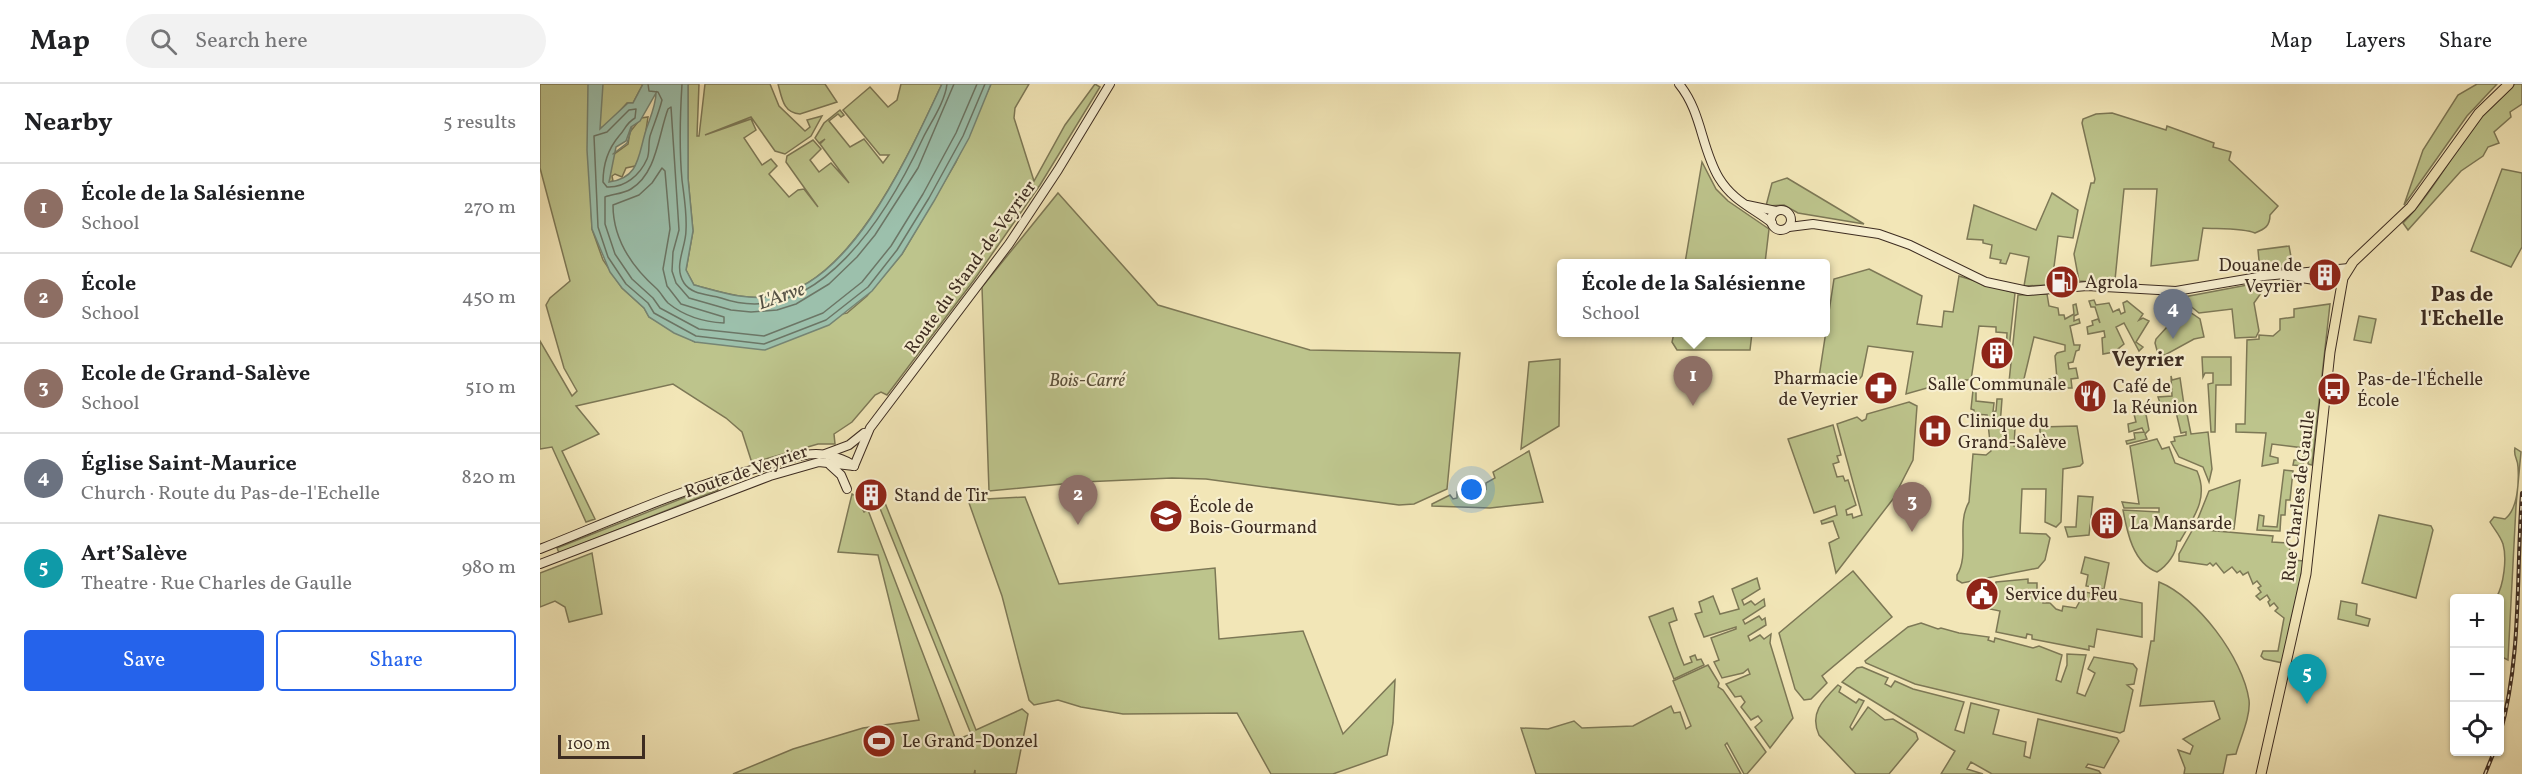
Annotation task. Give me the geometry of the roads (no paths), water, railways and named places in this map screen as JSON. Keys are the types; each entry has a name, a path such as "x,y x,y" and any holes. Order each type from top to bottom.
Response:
{"main road":[{"name":"Route du Stand-de-Veyrier","path":"855,466 870,428 1005,249 1058,170 1110,84"},
{"path":"1679,84 1692,104 1719,179 1743,204 1778,229 1813,224 1889,236 1979,279 2019,290 2087,286 2172,291 2319,269 2347,270 2406,213 2479,112 2509,84"},
{"path":"1743,204 1776,211 1783,210 1813,224"},
{"path":"1772,223 1772,216 1776,211"},
{"path":"1789,227 1790,213"},
{"name":"Rue Charles de Gaulle","path":"2260,774 2306,576 2330,352 2341,284 2347,270"},
{"path":"2284,275 2341,284"},
{"path":"847,489 839,472 824,459 849,445 870,428"},
{"name":"Route de Veyrier","path":"540,549 717,480 793,458 846,461 855,466"},
{"name":"Route de Veyrier","path":"540,564 723,493 824,459"},
{"path":"717,480 723,493"}],"water":[{"name":"L'Arve","path":"588,84 603,84 600,129 628,103 633,103 643,84 688,84 688,178 693,231 686,270 694,285 744,297 774,296 803,286 830,267 854,240 876,210 896,176 942,84 991,84 969,138 934,201 902,254 872,291 829,325 765,350 695,342 674,333 649,317 644,308 622,288 610,272 592,229 587,150","holes":["656,93 654,107 636,164 627,176 609,182 616,147 626,141 631,127 640,121"]}],"waterway":[{"path":"613,154 627,143 632,127"}],"railway":[{"path":"2504,717 2515,645 2522,493"},
{"path":"2485,774 2492,756"}],"place":[{"name":"Douane de Veyrier","path":"2325,275"},
{"name":"Agrola","path":"2062,282"},
{"name":"Église Saint-Maurice","path":"2173,339"},
{"name":"Salle Communale","path":"1997,353"},
{"name":"Pharmacie de Veyrier","path":"1881,388"},
{"name":"Pas-de-l'Échelle École","path":"2334,389"},
{"name":"Café de la Réunion","path":"2090,396"},
{"name":"École de la Salésienne","path":"1693,406"},
{"name":"Clinique du Grand-Salève","path":"1935,431"},
{"name":"Stand de Tir","path":"871,495"},
{"name":"École de Bois-Gourmand","path":"1166,516"},
{"name":"La Mansarde","path":"2107,523"},
{"name":"École","path":"1078,525"},
{"name":"Ecole de Grand-Salève","path":"1912,532"},
{"name":"Service du Feu","path":"1982,594"},
{"name":"Art’Salève","path":"2307,704"},
{"name":"Le Grand-Donzel","path":"879,741"}],"district":[{"name":"Pas de l'Echelle","path":"2462,306"},
{"name":"Veyrier","path":"2148,359"}],"park label":[{"name":"Bois-Carré","path":"1087,380"}]}
